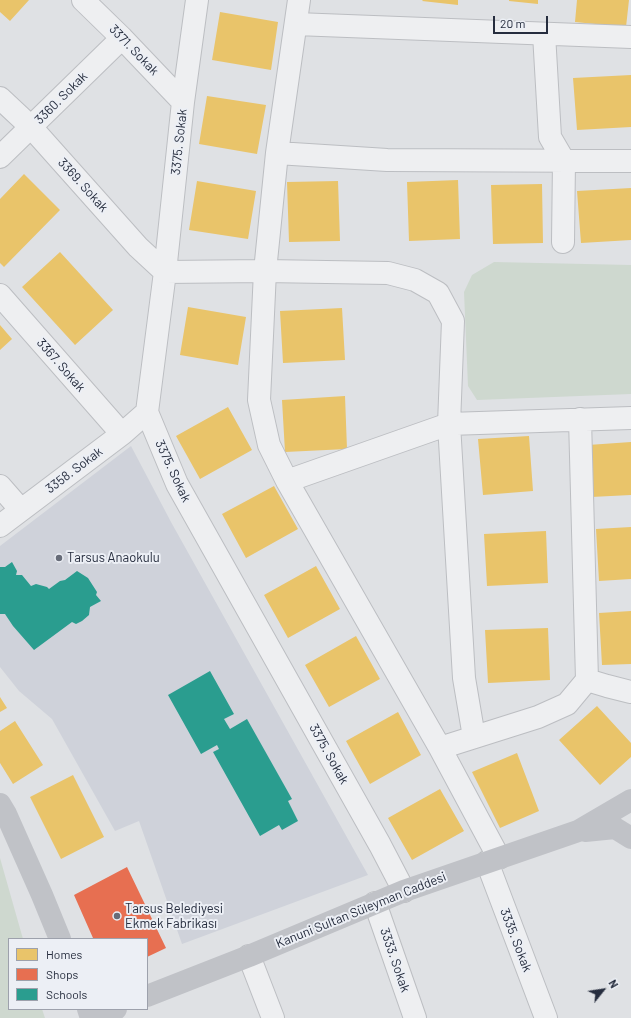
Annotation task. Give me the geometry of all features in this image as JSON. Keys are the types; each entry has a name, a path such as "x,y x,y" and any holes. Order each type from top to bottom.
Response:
{"street":[{"name":"3371. Sokak","path":"83,0 122,38 183,102"},
{"name":"3375. Sokak","path":"197,0 183,102 165,272 147,412 177,484 372,831 404,891"},
{"name":"3335. Sokak","path":"299,0 277,153 265,271 259,400 269,445 287,481 440,748 493,860 546,1018"},
{"path":"296,24 631,37"},
{"path":"544,34 550,137 564,161 563,242"},
{"name":"3360. Sokak","path":"0,157 122,38"},
{"name":"3369. Sokak","path":"0,98 31,127 138,247 165,272"},
{"path":"277,153 387,160 631,161"},
{"path":"165,272 265,271 388,273 415,280 438,293 453,322 449,424 464,678 474,737"},
{"name":"3367. Sokak","path":"0,295 122,434"},
{"name":"3358. Sokak","path":"0,526 122,434 147,412"},
{"path":"287,481 449,424 631,418"},
{"path":"440,748 538,717 567,704 587,680 580,419"},
{"path":"0,486 21,510"},
{"path":"587,680 631,692"},
{"path":"578,831 631,800"},
{"path":"0,804 6,814 60,938"},
{"path":"578,831 615,828 631,838"},
{"name":"Kanuni Sultan Süleyman Caddesi","path":"148,996 404,891 578,831"},
{"name":"3333. Sokak","path":"375,903 415,1018"},
{"path":"248,956 273,1018"},
{"path":"88,1015 111,1010"}],"shaded area":[{"path":"494,262 631,265 631,394 477,400 468,386 464,292 472,275"},
{"path":"131,446 171,522 368,875 182,944 139,821 115,831 52,719 19,691 0,667 0,546"},
{"path":"0,858 23,938 8,938 8,1010 42,1010 45,1018 0,1018"}],"building: Homes":[{"path":"0,0 29,0 10,21 0,12"},
{"path":"458,0 458,5 422,1"},
{"path":"538,0 538,4 509,1"},
{"path":"577,0 629,0 626,27 575,22"},
{"path":"220,12 278,22 271,70 212,60"},
{"path":"631,75 631,127 577,130 573,78"},
{"path":"207,96 266,105 257,154 199,144"},
{"path":"24,174 60,210 4,267 0,263 0,199"},
{"path":"458,180 460,239 409,241 407,182"},
{"path":"197,181 256,191 248,239 189,230"},
{"path":"338,181 340,241 289,242 287,182"},
{"path":"542,184 543,243 493,244 491,185"},
{"path":"631,188 631,240 581,243 577,191"},
{"path":"60,252 113,310 75,345 22,287"},
{"path":"188,307 246,317 238,365 180,355"},
{"path":"342,308 345,360 283,363 280,311"},
{"path":"0,325 12,339 0,350"},
{"path":"345,396 347,449 285,452 282,400"},
{"path":"228,407 252,450 200,479 176,436"},
{"path":"529,436 533,491 483,495 478,439"},
{"path":"631,442 631,495 591,497 588,445"},
{"path":"274,486 298,529 246,558 222,514"},
{"path":"631,527 631,579 599,581 596,529"},
{"path":"546,531 548,583 487,586 484,534"},
{"path":"316,566 340,609 288,638 264,595"},
{"path":"631,611 631,664 602,665 599,613"},
{"path":"548,628 550,680 488,683 485,630"},
{"path":"356,636 380,679 329,707 305,665"},
{"path":"0,697 7,708 0,712"},
{"path":"597,706 631,743 631,757 600,785 559,740"},
{"path":"398,712 421,755 370,784 346,741"},
{"path":"15,721 43,765 13,784 0,763 0,731"},
{"path":"517,753 539,811 500,828 472,772"},
{"path":"73,775 104,837 61,859 30,797"},
{"path":"440,789 464,831 412,860 388,818"}],"building: Shops":[{"name":"Tarsus Belediyesi Ekmek Fabrikası","path":"127,867 166,948 148,957 148,938 93,938 74,895"}],"building: Schools":[{"path":"12,562 17,571 16,575 22,575 31,586 36,584 49,589 77,571 88,578 97,592 96,595 101,601 90,607 89,615 82,621 76,624 72,622 34,650 13,626 5,614 0,614 0,567 5,567"},
{"path":"210,671 234,714 224,719 230,729 247,719 292,799 288,801 298,821 282,830 279,825 260,836 213,752 219,749 217,745 201,754 168,695"}],"place":[{"name":"Tarsus Anaokulu","path":"59,558"},
{"name":"Tarsus Belediyesi Ekmek Fabrikası","path":"117,916"}]}
